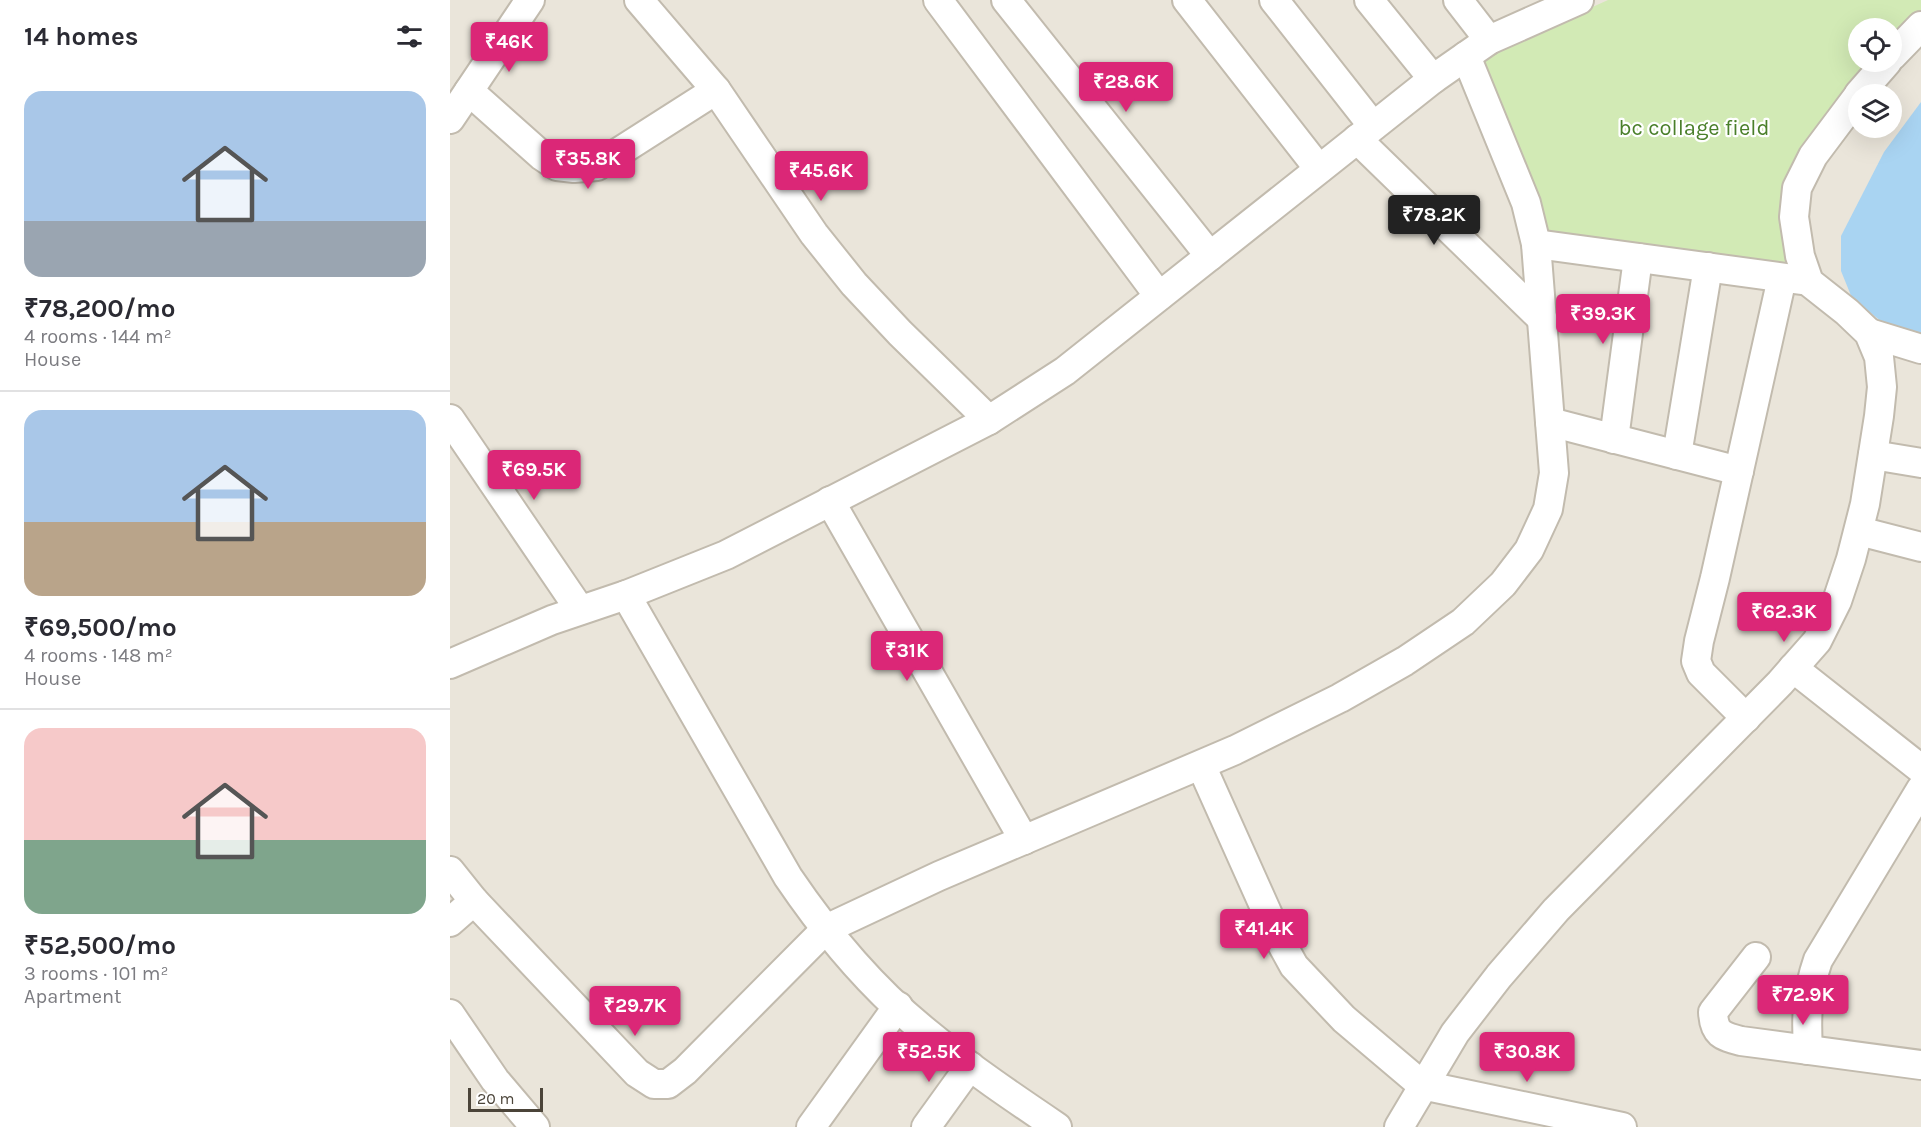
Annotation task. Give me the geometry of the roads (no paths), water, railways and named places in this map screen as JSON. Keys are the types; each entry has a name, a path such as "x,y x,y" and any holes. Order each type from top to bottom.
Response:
{"street":[{"path":"450,119 530,0"},
{"path":"639,0 716,90 814,234 854,284 900,333 989,420"},
{"path":"938,0 1159,296"},
{"path":"1006,0 1210,256"},
{"path":"1187,0 1319,169"},
{"path":"1274,0 1365,133 1543,320"},
{"path":"1369,0 1433,79"},
{"path":"1458,0 1489,40"},
{"path":"450,664 552,620 626,595 726,555 989,420 1065,371 1433,79 1489,40 1579,0"},
{"path":"1902,46 1921,26"},
{"path":"450,871 474,902 637,1073 654,1084 668,1084 685,1071 826,929 912,888 1235,750 1340,698 1405,661 1463,622 1503,584 1529,550 1548,509 1554,472 1536,244 1526,203 1466,56"},
{"path":"1868,84 1879,72"},
{"path":"469,91 542,156 556,165 574,168 597,166 716,90"},
{"path":"1746,718 1701,673 1696,661 1699,641 1739,471 1795,280 1800,256 1794,217 1797,188 1813,156 1848,110"},
{"path":"1399,1127 1455,1033 1499,976 1556,910 1746,718 1817,641 1837,601 1865,504 1873,455 1882,387 1879,357 1869,333 1847,312 1795,280 1536,244"},
{"path":"1614,439 1638,258"},
{"path":"1677,455 1708,267"},
{"path":"1869,333 1921,349"},
{"path":"450,419 580,610"},
{"path":"1550,422 1739,471"},
{"path":"1873,455 1921,463"},
{"path":"830,501 1024,840"},
{"path":"1858,531 1921,547"},
{"path":"626,595 788,877 839,946 930,1035 1057,1127"},
{"path":"1793,668 1921,769"},
{"path":"1201,765 1278,937 1294,966 1344,1019 1422,1085 1622,1127"},
{"path":"1808,1050 1807,1005 1818,960 1921,789"},
{"path":"450,922 474,902"},
{"path":"1756,957 1713,1012 1714,1026 1723,1036 1741,1041 1921,1065"},
{"path":"811,1127 898,1006"},
{"path":"450,1014 495,1080 535,1127"},
{"path":"926,1127 970,1066"}],"water":[{"path":"1921,102 1921,345 1897,334 1852,298 1841,271 1841,236 1884,152 1894,138 1902,138 1902,128"}],"park label":[{"name":"bc collage field","path":"1694,127"}]}
